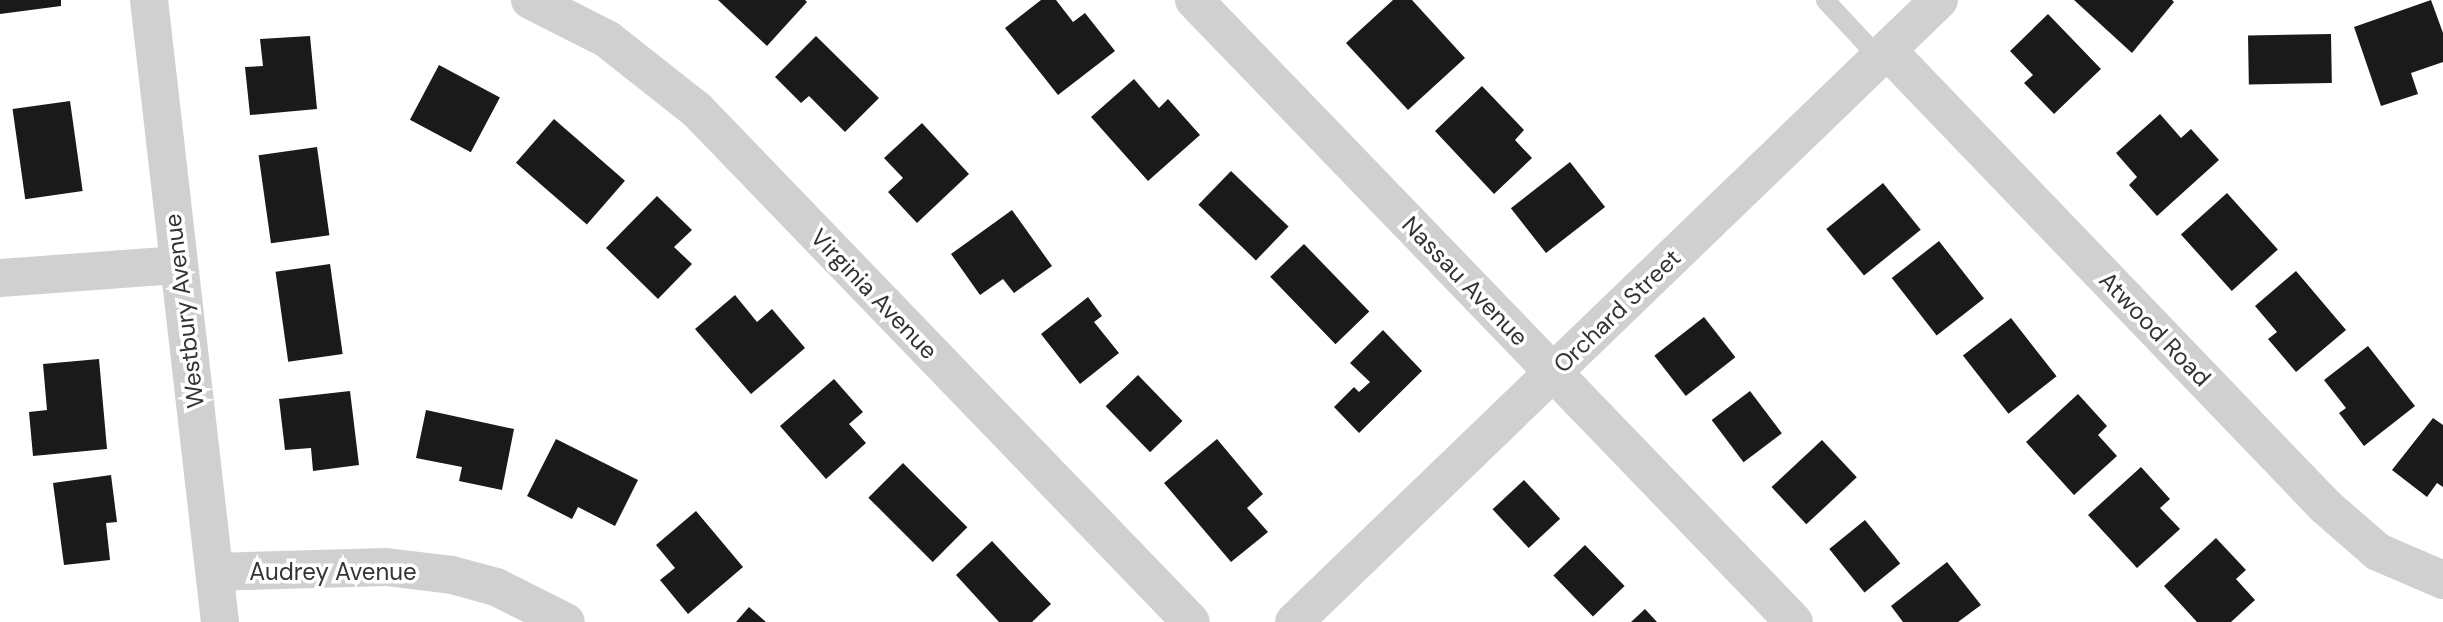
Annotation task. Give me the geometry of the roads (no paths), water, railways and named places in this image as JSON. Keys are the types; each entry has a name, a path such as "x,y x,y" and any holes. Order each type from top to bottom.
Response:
{"street":[{"name":"Westbury Avenue","path":"149,0 220,622"},
{"name":"Virginia Avenue","path":"530,0 607,39 698,110 1191,622"},
{"name":"Nassau Avenue","path":"1194,0 1794,622"},
{"name":"Orchard Street","path":"1294,622 1940,0"},
{"name":"Atwood Road","path":"1883,54 2325,506 2378,552 2443,580"},
{"path":"0,278 179,265"},
{"name":"Audrey Avenue","path":"215,572 386,567 452,575 496,587 566,622"}],"lane":[{"path":"1825,0 1883,54"}]}
